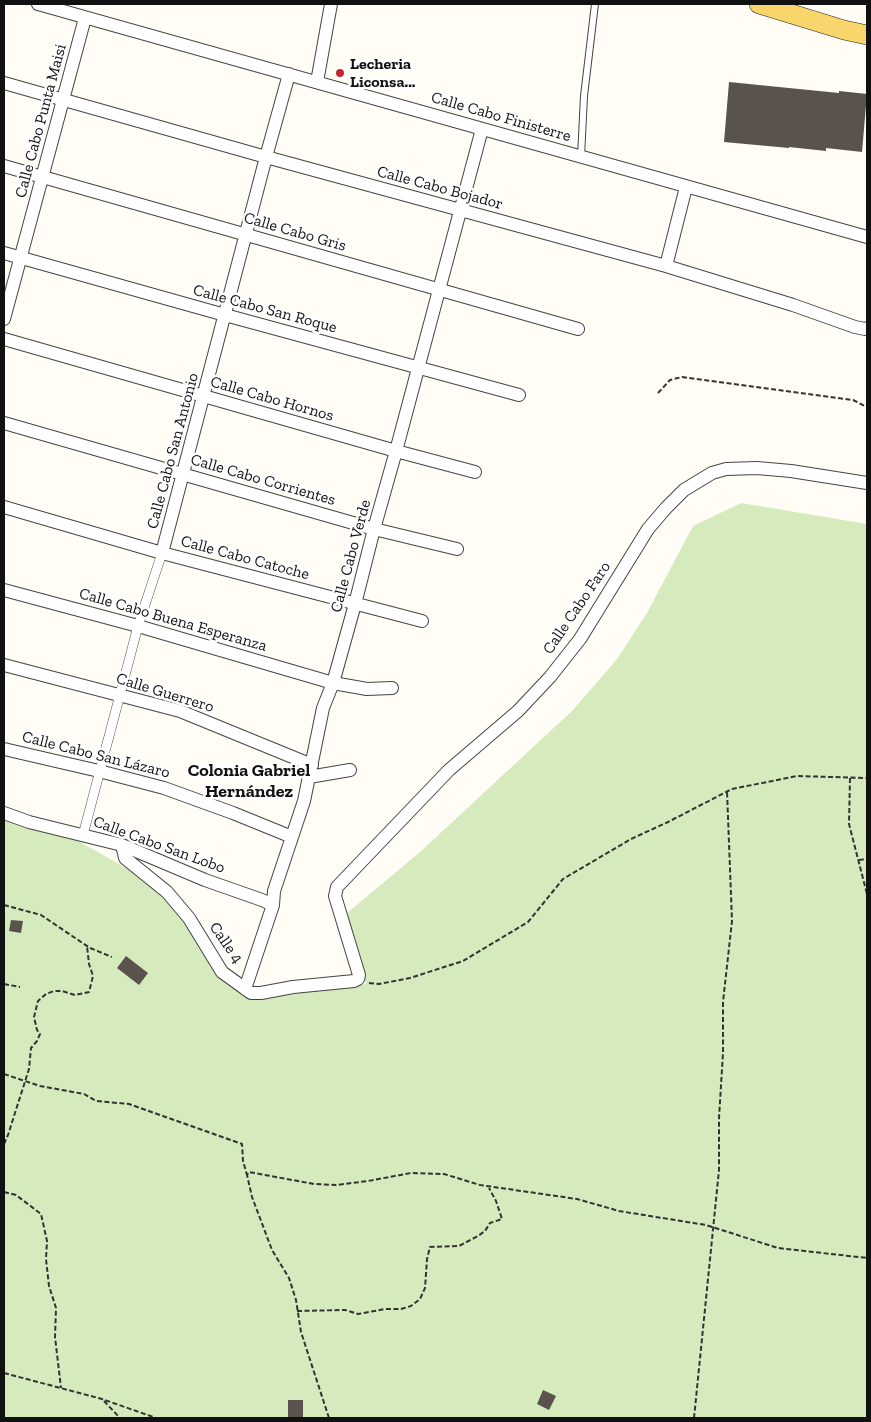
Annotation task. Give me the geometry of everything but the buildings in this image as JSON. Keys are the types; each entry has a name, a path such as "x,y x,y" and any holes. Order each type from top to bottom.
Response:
{"main road":[{"path":"759,4 867,35"}],"street":[{"name":"Calle Cabo Finisterre","path":"38,4 867,237"},
{"path":"317,82 332,4"},
{"name":"Calle Cabo Punta Maisi","path":"4,319 85,18"},
{"name":"Calle Cabo San Antonio","path":"83,834 138,626 162,553 289,74"},
{"name":"Calle Cabo Bojador","path":"4,83 266,157 666,266 793,305 855,327 866,328"},
{"name":"Calle Cabo Verde","path":"245,989 273,906 274,891 304,801 323,708 333,683 355,604 482,129"},
{"name":"Calle Cabo Gris","path":"4,166 578,329"},
{"path":"666,266 686,187"},
{"name":"Calle Cabo San Roque","path":"4,253 225,316 519,395"},
{"name":"Calle Cabo Hornos","path":"4,339 475,472"},
{"name":"Calle Cabo Corrientes","path":"4,423 374,529 457,549"},
{"name":"Calle Cabo Faro","path":"356,980 358,969 335,896 337,887 449,770 518,712 550,677 580,639 648,529 684,490 712,473 726,469 757,468 791,471 867,483"},
{"name":"Calle Cabo Catoche","path":"4,507 162,553 422,621"},
{"name":"Calle Cabo Buena Esperanza","path":"4,590 138,626 333,683 367,689 392,688"},
{"name":"Calle Guerrero","path":"4,665 180,711 310,771"},
{"name":"Calle Cabo San Lázaro","path":"4,749 164,788 292,837"},
{"path":"310,771 350,770"},
{"name":"Calle Cabo San Lobo","path":"4,812 29,822 83,834 262,900 273,906"},
{"name":"Calle 4","path":"122,849 125,858 167,892 190,918 222,972 245,989"},
{"path":"245,989 251,993 261,993 293,987 356,980"}],"lane":[{"path":"581,157 584,96 595,4"}],"path":[{"path":"658,393 670,380 682,377 853,400 867,407"},
{"path":"356,980 379,984 410,978 463,961 528,922 563,879 631,839 727,791 797,776 867,778"},
{"path":"850,778 849,824 867,894"},
{"path":"694,1418 719,1170 723,1002 732,921 727,791"},
{"path":"859,860 867,859"},
{"path":"4,905 41,915 87,946 112,957"},
{"path":"4,1144 29,1069 30,1048 37,1041 40,1034 34,1017 38,1001 46,994 54,992 62,991 75,995 88,992 93,976 89,964 87,946"},
{"path":"4,984 20,987"},
{"path":"4,1074 40,1086 84,1094 96,1101 129,1104 242,1144 243,1161 252,1197 272,1250 289,1278 300,1332 329,1418"},
{"path":"247,1175 249,1172 314,1184 336,1184 368,1181 411,1173 444,1174 489,1187 577,1199 619,1211 713,1228 778,1248 867,1258"},
{"path":"297,1311 346,1310 358,1314 411,1306 420,1299 425,1288 427,1258 430,1247 459,1246 485,1231 490,1223 502,1219 489,1187"},
{"path":"4,1192 16,1195 41,1214 47,1241 46,1259 49,1286 56,1308 54,1337 61,1388"},
{"path":"4,1373 102,1399 156,1418"},
{"path":"102,1399 120,1418"}],"green space":[{"path":"741,503 867,524 867,1418 4,1418 4,818 78,841 153,883 244,993 366,984 346,914 420,852 573,710 617,659 647,613 693,526"}],"place":[{"name":"Lecheria Liconsa...","path":"340,73"}],"district":[{"name":"Colonia Gabriel Hernández","path":"249,781"}]}
